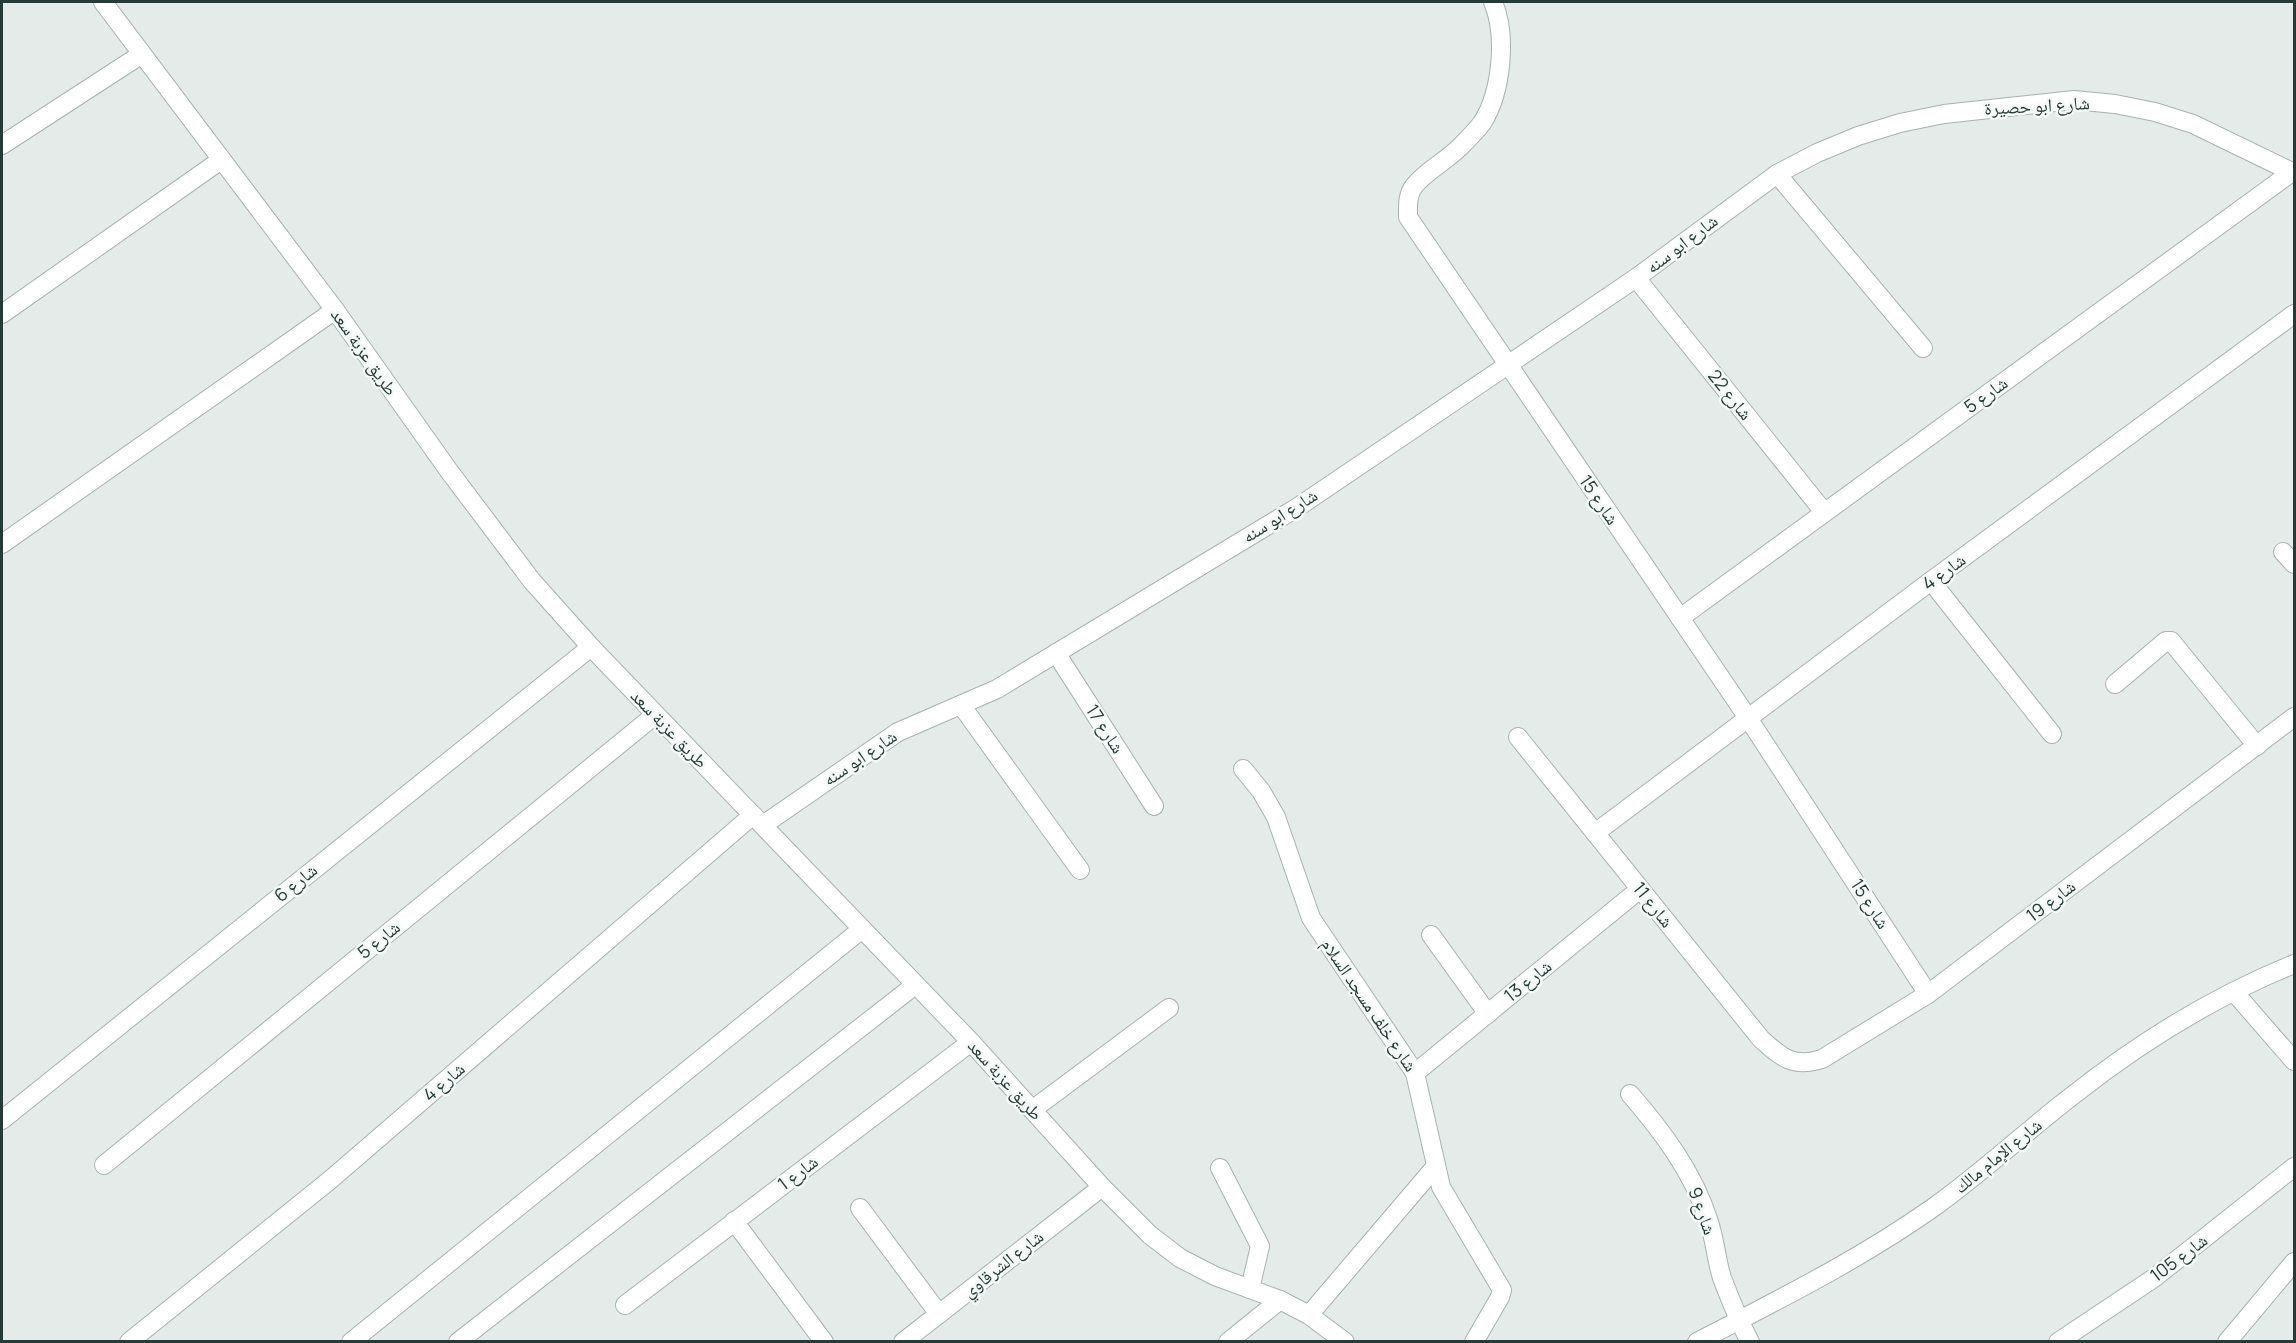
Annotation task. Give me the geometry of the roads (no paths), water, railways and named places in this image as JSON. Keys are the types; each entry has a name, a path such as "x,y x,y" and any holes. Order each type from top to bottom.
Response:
{"street":[{"name":"طريق عزبة سعد","path":"103,2 334,310 448,471 532,581 591,647 971,1042 1102,1187 1150,1235 1180,1258 1215,1276 1280,1300 1309,1315 1346,1341"},
{"name":"شارع 15","path":"1493,2 1498,12 1502,39 1500,69 1492,101 1482,123 1459,148 1413,187 1408,201 1408,217 1748,718 1928,994"},
{"path":"2,145 142,54"},
{"name":"شارع ابو حصيرة","path":"1777,174 1817,153 1858,136 1900,123 1977,109 2074,100 2115,104 2155,112 2184,121 2293,172"},
{"path":"2,314 221,160"},
{"name":"شارع 5","path":"1680,618 2293,172"},
{"path":"1777,174 1923,348"},
{"name":"شارع ابو سنه","path":"758,820 898,732 997,689 1298,507 1636,278 1777,174"},
{"name":"شارع 22","path":"1636,278 1824,512"},
{"path":"2,544 334,310"},
{"name":"شارع 4","path":"1595,833 1931,581 2295,314"},
{"path":"1931,581 2052,734"},
{"path":"2115,684 2166,641 2171,641 2257,746"},
{"name":"شارع 6","path":"2,1120 591,647"},
{"name":"شارع 17","path":"1056,653 1154,806"},
{"path":"961,705 1080,870"},
{"name":"شارع 5","path":"104,1165 655,715"},
{"name":"شارع 19","path":"1796,1063 1809,1064 1822,1059 1928,994 2295,717"},
{"name":"شارع 11","path":"1518,737 1761,1039 1779,1055 1796,1063"},
{"name":"شارع خلف مسجد السلام","path":"1243,769 1261,791 1276,817 1311,918 1418,1080 1444,1195 1502,1290 1474,1341"},
{"name":"شارع 4","path":"129,1341 330,1180 758,820"},
{"name":"شارع 13","path":"1415,1073 1640,889"},
{"path":"351,1341 862,929"},
{"path":"1431,935 1488,1014"},
{"name":"شارع الإمام مالك","path":"1696,1341 1841,1267 1888,1238 1977,1174 2074,1094 2179,1023 2234,992 2295,964"},
{"path":"458,1341 915,985"},
{"path":"2234,992 2295,1061"},
{"path":"1032,1110 1169,1008"},
{"name":"شارع 1","path":"625,1305 971,1042"},
{"name":"شارع 9","path":"1630,1094 1662,1132 1695,1188 1709,1220 1722,1277 1750,1341"},
{"path":"1309,1315 1436,1166"},
{"name":"شارع 105","path":"2058,1341 2154,1278 2295,1167"},
{"path":"1221,1168 1260,1246 1250,1289"},
{"name":"شارع الشرقاوي","path":"903,1341 1102,1187"},
{"path":"860,1208 939,1314"},
{"path":"735,1221 824,1341"},
{"path":"2227,1341 2295,1262"},
{"path":"1228,1341 1280,1300"}]}
